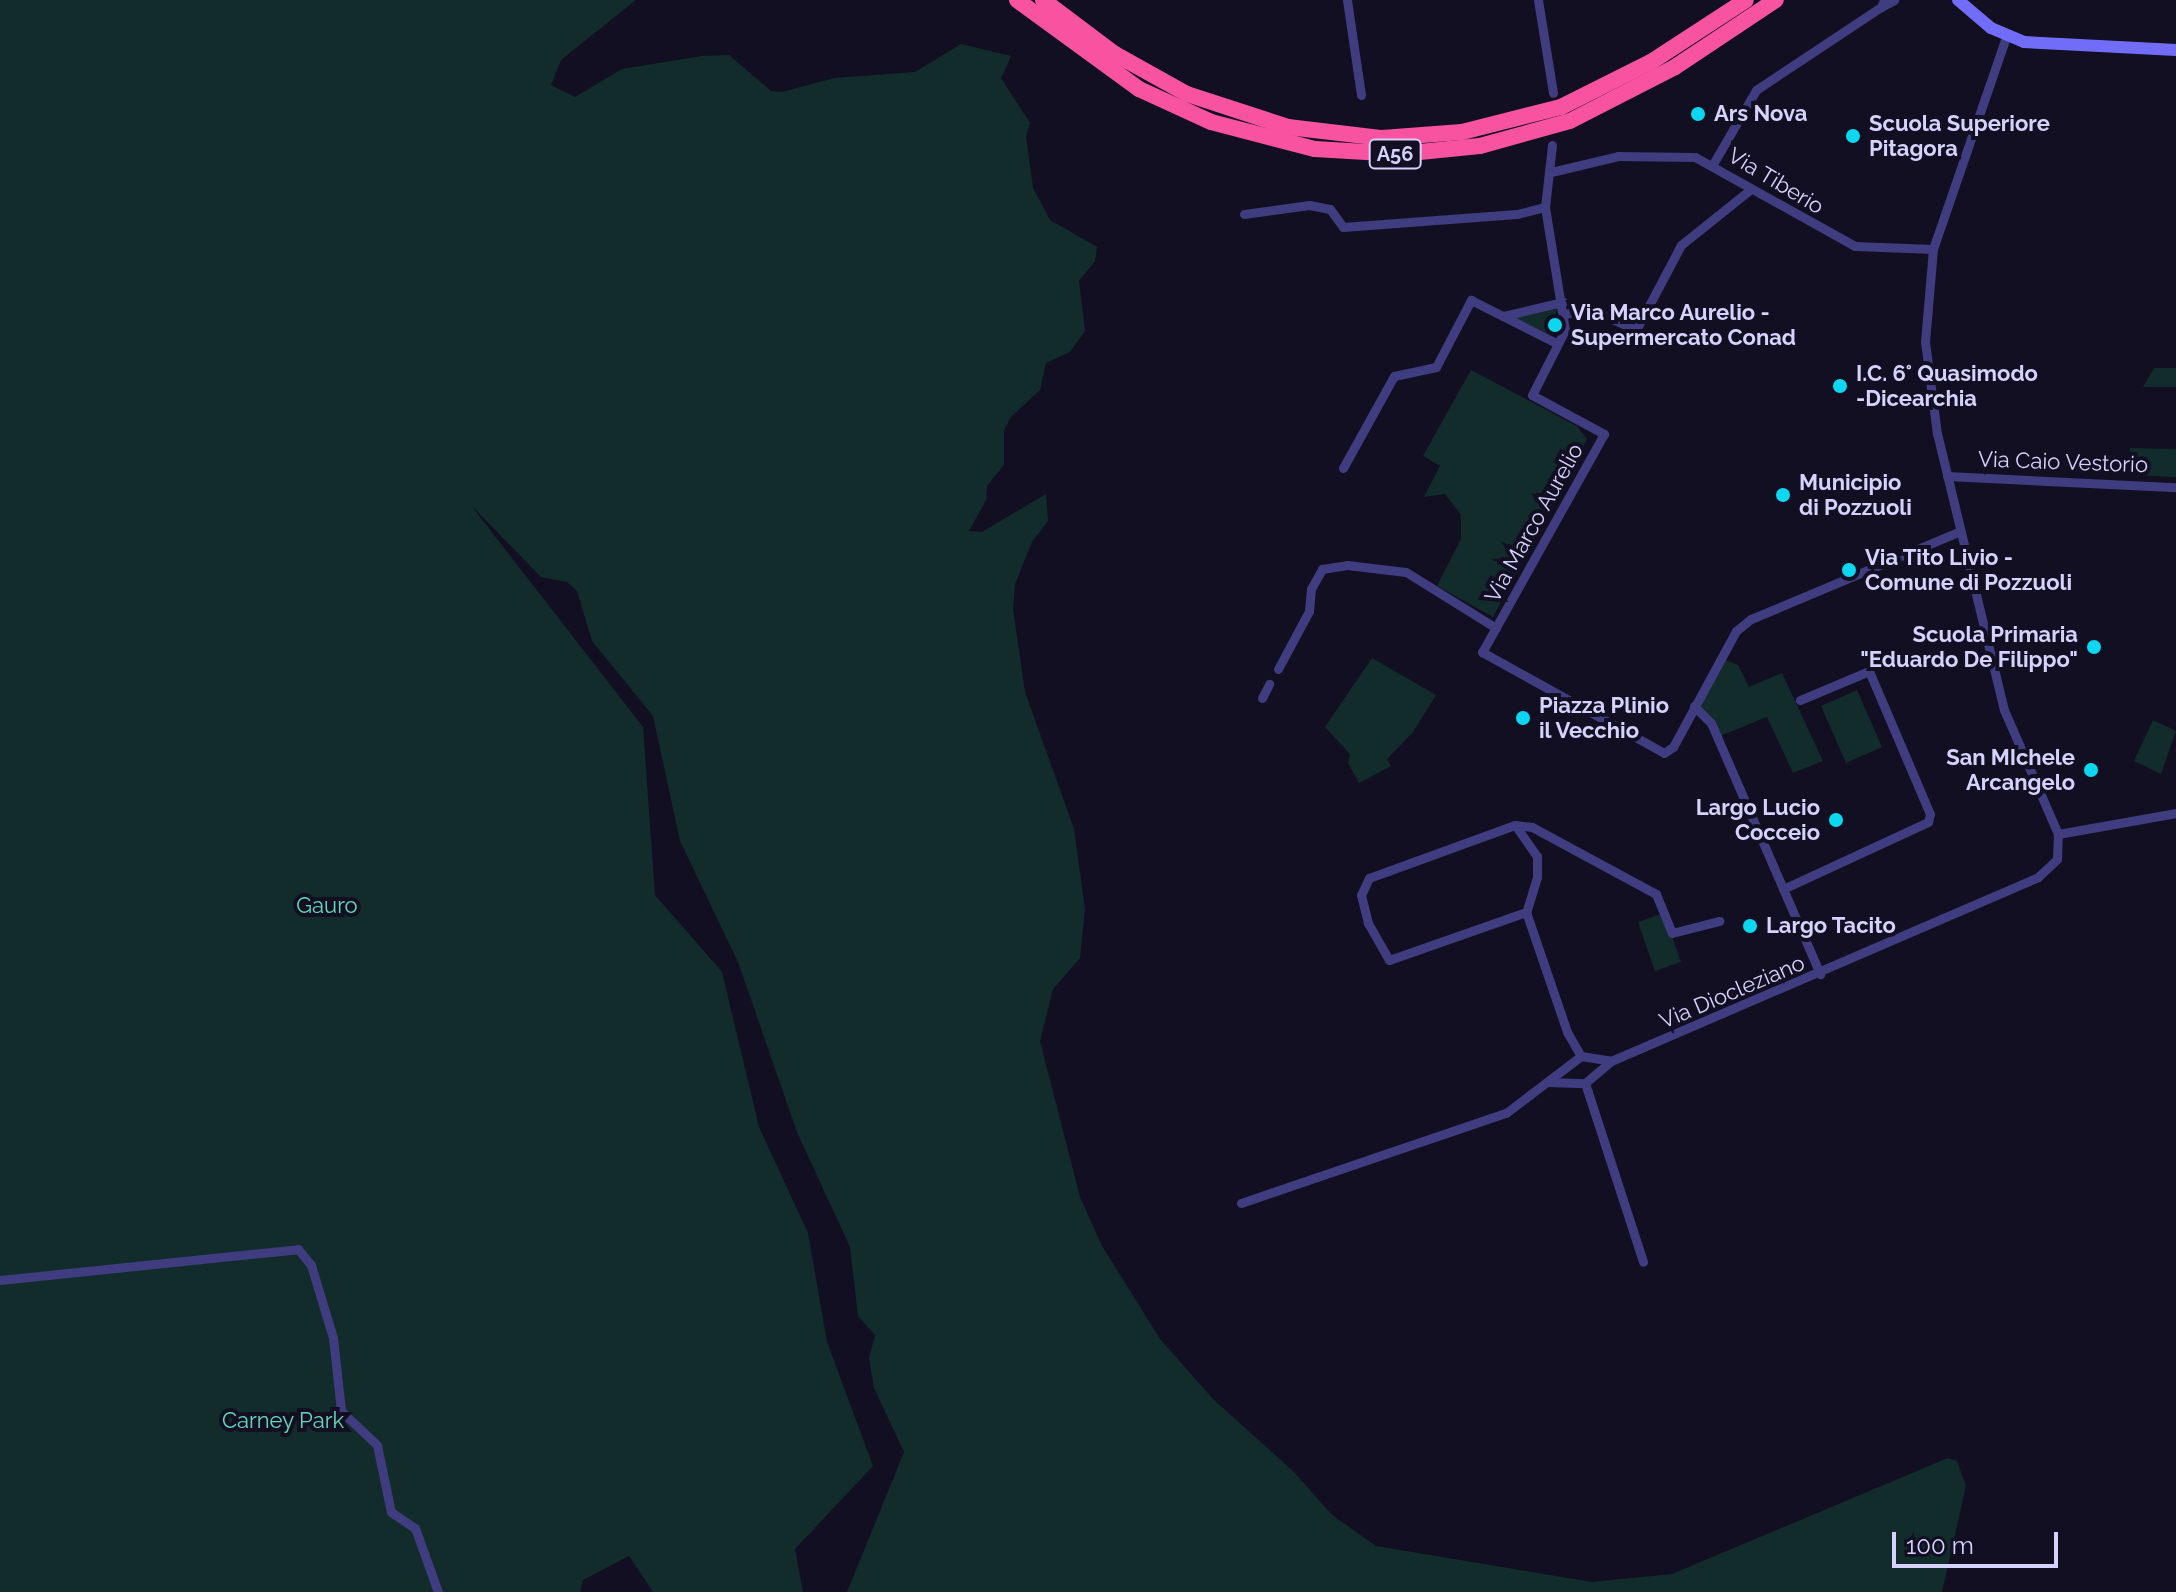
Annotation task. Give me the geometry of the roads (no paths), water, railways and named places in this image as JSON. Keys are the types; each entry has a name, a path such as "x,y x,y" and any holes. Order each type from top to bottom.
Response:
{"highway":[{"name":"A56","path":"1017,0 1139,89 1211,122 1315,149 1400,154 1480,146 1570,121 1675,67 1776,0"},
{"name":"A56","path":"1043,0 1115,54 1187,94 1288,127 1382,138 1462,132 1561,107 1651,62 1746,0"}],"street":[{"path":"1347,0 1361,95"},
{"path":"1538,0 1553,93"},
{"path":"1713,164 1756,90 1882,3 1894,0"},
{"path":"1958,0 2006,37 2072,48 2176,50"},
{"path":"2006,37 1933,249 1925,342 1947,476 2004,710 2058,834 2176,813"},
{"name":"Via Marco Aurelio","path":"1552,145 1545,207 1565,314 1558,344 1532,395 1604,434 1482,652 1656,753 1673,747 1694,706"},
{"name":"Via Tiberio","path":"1551,172 1592,161 1655,154 1695,157 1713,164 1751,189 1855,246 1933,249"},
{"path":"1565,314 1590,309 1636,330 1681,245 1751,189"},
{"path":"1244,214 1309,205 1330,209 1343,227 1517,214 1545,207"},
{"path":"1343,468 1394,376 1436,367 1471,300 1558,344"},
{"path":"1503,316 1563,302"},
{"name":"Via Caio Vestorio","path":"1947,476 2176,487"},
{"path":"1820,974 1711,723 1694,706 1736,631 1751,619 1960,531"},
{"path":"1278,669 1309,611 1311,589 1322,569 1335,567 1406,572 1496,628"},
{"path":"1783,889 1928,822 1930,814 1869,671 1800,700"},
{"path":"1262,698 1269,684"},
{"path":"1526,912 1389,960 1368,923 1361,895 1369,878 1515,825 1532,827 1656,894 1672,933 1719,921"},
{"path":"1515,825 1537,856 1537,877 1526,912 1567,1032 1581,1056"},
{"name":"Via Diocleziano","path":"1585,1083 1611,1061 1820,974 2038,877 2057,859 2058,834"},
{"path":"1241,1203 1506,1113 1581,1056 1611,1061"},
{"path":"1547,1082 1585,1083 1643,1262"},
{"path":"0,1280 298,1249 311,1265 333,1338 341,1411 377,1445 391,1512 415,1528 438,1592"}],"place":[{"name":"Ars Nova","path":"1698,114"},
{"name":"Scuola Superiore Pitagora","path":"1853,136"},
{"name":"Via Marco Aurelio - Supermercato Conad","path":"1555,325"},
{"name":"I.C. 6° Quasimodo -Dicearchia","path":"1840,386"},
{"name":"Municipio di Pozzuoli","path":"1783,495"},
{"name":"Via Tito Livio - Comune di Pozzuoli","path":"1849,570"},
{"name":"Scuola Primaria \"Eduardo De Filippo\"","path":"2094,647"},
{"name":"Piazza Plinio il Vecchio","path":"1523,718"},
{"name":"San MIchele Arcangelo","path":"2091,770"},
{"name":"Largo Lucio Cocceio","path":"1836,820"},
{"name":"Largo Tacito","path":"1750,926"}],"park label":[{"name":"Gauro","path":"327,906"},
{"name":"Carney Park","path":"283,1421"}]}
